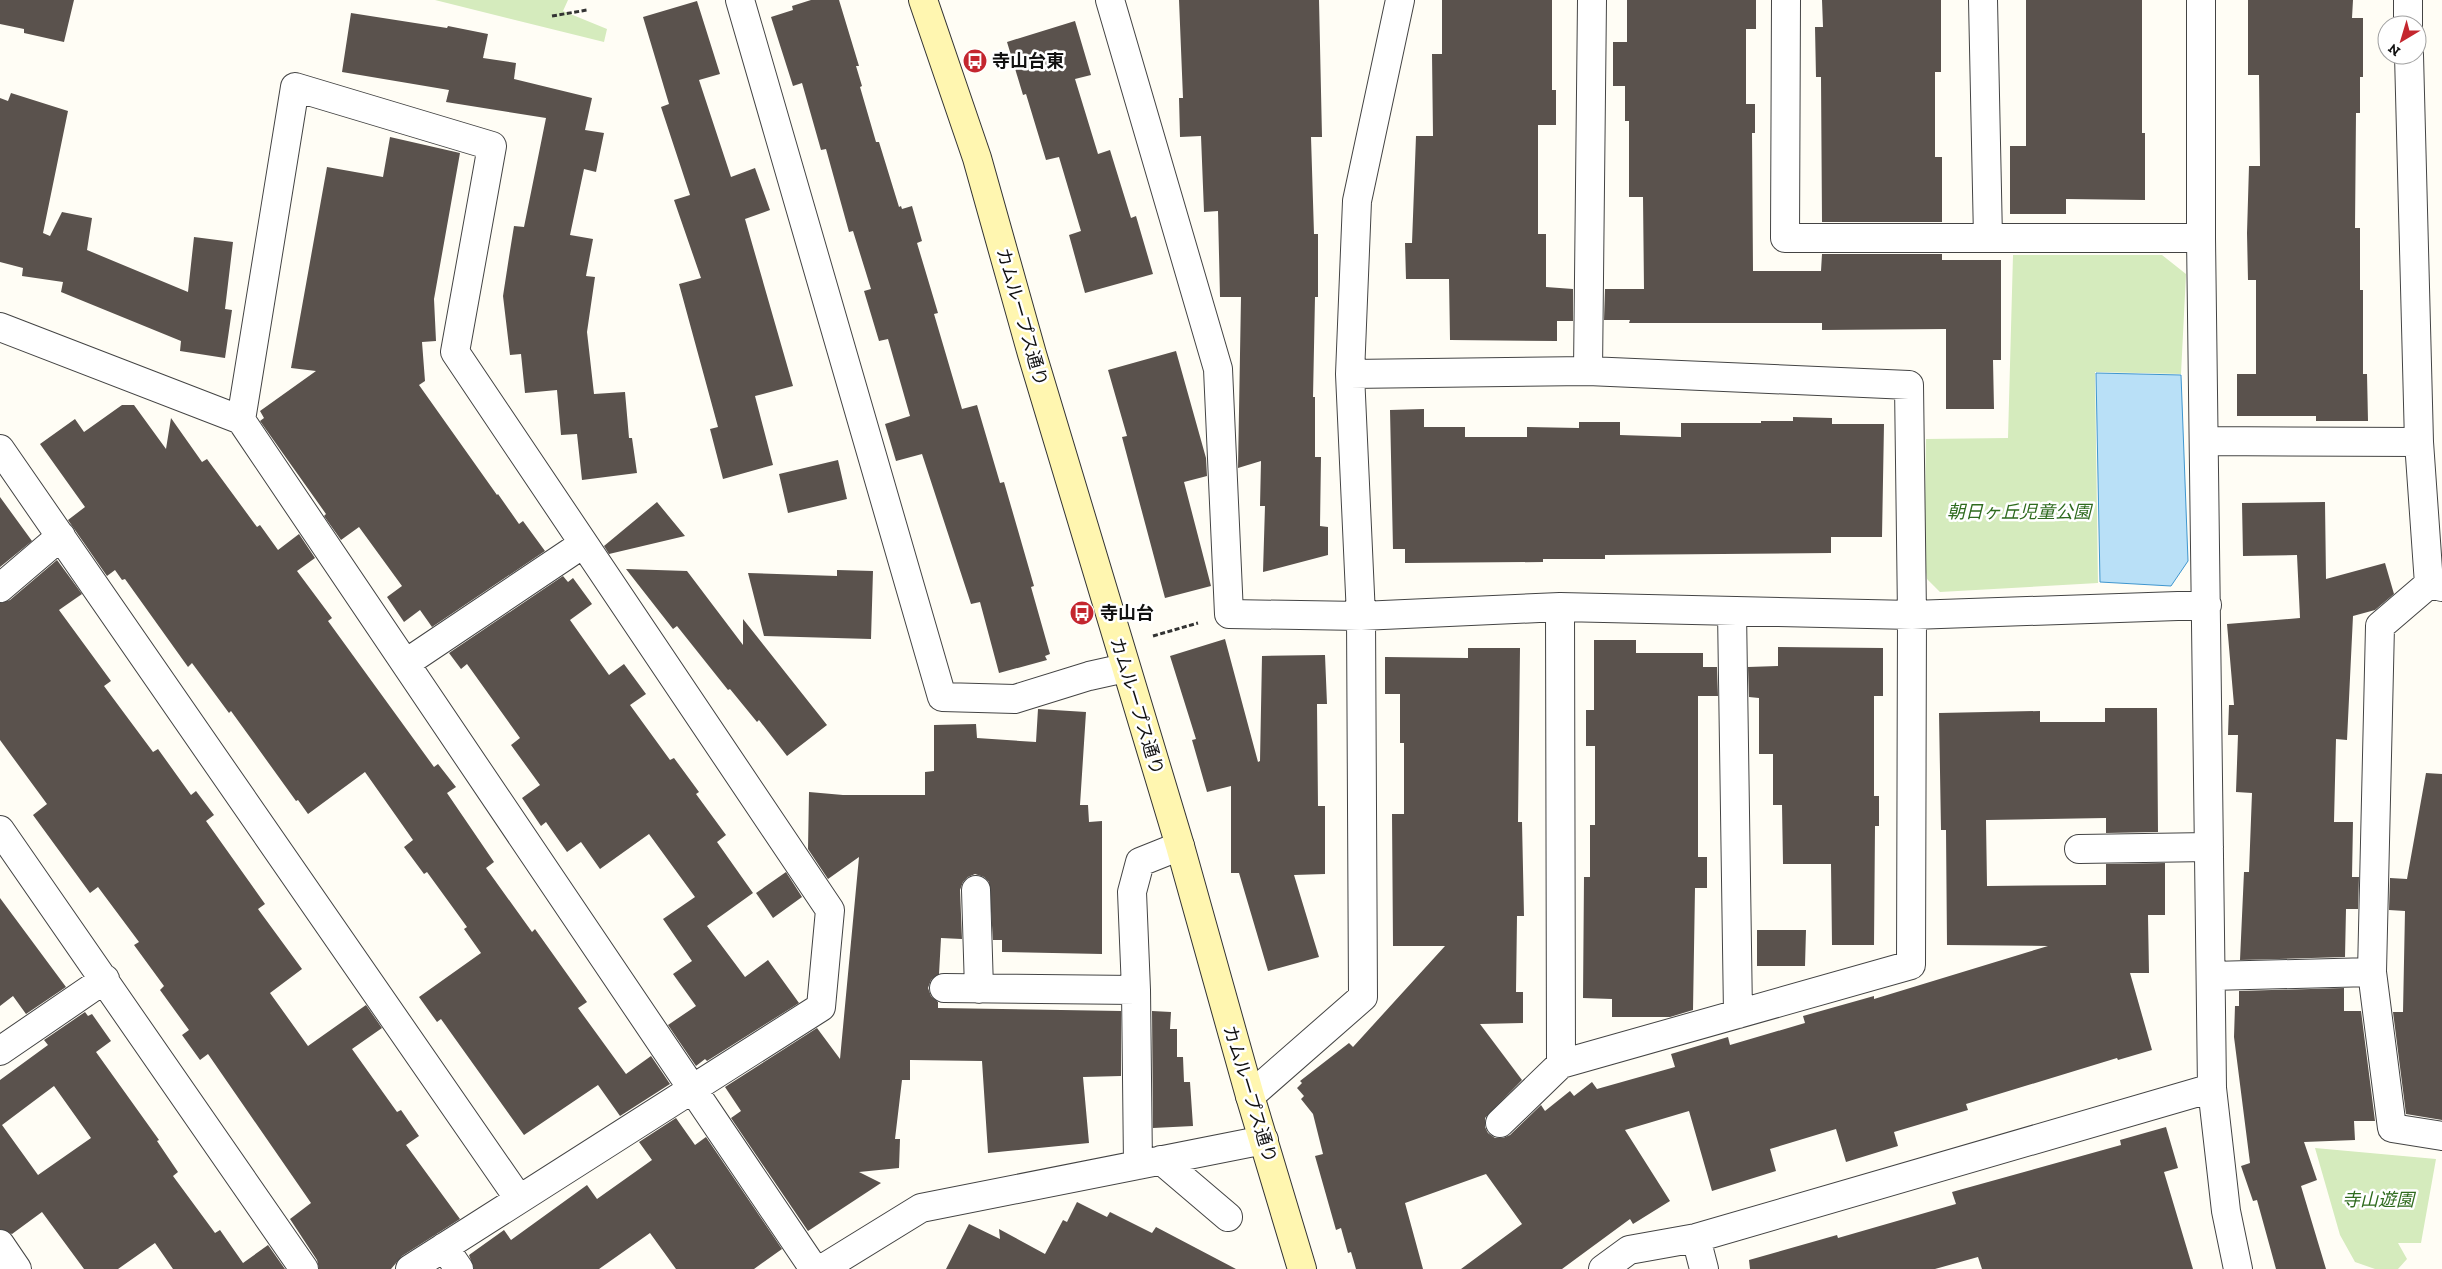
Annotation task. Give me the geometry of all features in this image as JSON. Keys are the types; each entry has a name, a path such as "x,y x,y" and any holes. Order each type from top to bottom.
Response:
{"street":[{"path":"740,0 942,697 1015,700 1089,676 1125,668"},
{"name":"カムループス通り","path":"923,0 977,158 1125,668 1180,846 1250,1096 1302,1269"},
{"path":"1110,0 1218,369 1229,614 1361,616 1560,607 1912,615 2207,606"},
{"path":"1250,1096 1363,997 1361,616 1350,374 1357,201 1400,0"},
{"path":"1588,371 1592,0"},
{"path":"1786,0 1785,238 2201,238"},
{"path":"1983,0 1988,238"},
{"path":"2201,0 2201,238 2212,1088 2226,1211 2238,1269"},
{"path":"2408,0 2408,15"},
{"path":"2409,65 2419,442 2436,585 2380,626 2372,972 2392,1128 2442,1136"},
{"path":"241,420 295,87 492,146 455,352 830,910 821,1007 519,1199 451,1258 410,1269"},
{"path":"0,327 241,420 814,1269"},
{"path":"1350,374 1588,371 1909,385 1912,615 1911,965 1560,1064 1500,1123"},
{"path":"2204,441 2419,442"},
{"path":"0,449 519,1199"},
{"path":"0,588 61,536"},
{"path":"406,663 583,544"},
{"path":"1560,607 1560,1064"},
{"path":"1732,611 1738,1014"},
{"path":"0,830 304,1269"},
{"path":"1149,1163 1136,990 1132,892 1140,862 1180,846"},
{"path":"2079,849 2209,847"},
{"path":"976,890 979,989"},
{"path":"2211,976 2372,972"},
{"path":"0,1051 105,979"},
{"path":"944,988 1136,990"},
{"path":"1603,1269 1629,1250 1696,1238 2212,1088"},
{"path":"839,1265 921,1208 1264,1140"},
{"path":"1149,1163 1228,1217"},
{"path":"1696,1238 1704,1269"},
{"path":"0,1244 17,1269"}],"path":[{"path":"552,16 588,10"},
{"path":"1152,636 1229,614"}],"green space":[{"path":"435,0 568,0 563,11 607,29 604,42"},
{"name":"朝日ヶ丘児童公園","path":"2013,255 2162,255 2186,274 2181,374 2095,372 2098,583 1940,592 1927,579 1924,559 1926,439 2008,438"},
{"name":"寺山遊園","path":"2315,1148 2436,1159 2421,1243 2398,1243 2407,1259 2398,1269 2375,1269 2355,1262 2340,1235"}],"water":[{"path":"2096,373 2181,375 2188,561 2171,586 2100,582"}],"building":[{"path":"0,0 74,0 64,42 24,33 24,29 0,24"},
{"path":"811,0 839,0 859,66 856,66 862,86 860,87 876,142 879,142 899,207 901,206 902,209 912,206 922,241 917,243 938,313 934,314 962,409 977,405 1000,483 1004,482 1034,586 1031,587 1050,654 1045,656 1047,660 999,673 980,602 971,604 922,454 896,461 885,424 910,416 888,339 879,341 864,291 871,289 853,231 849,232 826,149 821,150 802,83 793,86 771,17 793,10 792,6"},
{"path":"1179,0 1319,0 1322,137 1311,137 1314,234 1318,234 1318,297 1315,297 1313,397 1315,397 1315,457 1321,457 1320,526 1328,527 1328,555 1263,572 1265,506 1260,506 1261,461 1238,468 1241,297 1220,297 1218,211 1204,212 1201,136 1180,137 1179,98 1183,98"},
{"path":"1442,0 1552,0 1552,90 1556,90 1556,125 1538,125 1538,234 1546,234 1546,287 1573,289 1573,321 1557,321 1557,341 1450,340 1449,279 1406,279 1405,243 1412,243 1416,136 1433,136 1432,54 1442,54"},
{"path":"1627,0 1756,0 1756,29 1746,29 1746,104 1755,104 1755,133 1752,133 1753,271 1821,271 1822,254 1942,254 1942,260 2001,260 2001,360 1993,360 1994,409 1946,409 1946,329 1822,330 1822,323 1629,323 1630,320 1604,320 1605,289 1644,289 1643,197 1629,197 1629,121 1625,121 1625,86 1613,86 1613,42 1627,42"},
{"path":"1822,0 1941,0 1941,72 1935,72 1935,157 1942,157 1942,222 1822,222 1821,77 1816,77 1815,27 1823,27"},
{"path":"2026,0 2142,0 2142,133 2145,133 2145,200 2066,199 2066,214 2010,214 2010,146 2026,146"},
{"path":"2248,0 2353,0 2352,18 2363,18 2363,77 2360,77 2360,113 2356,113 2355,228 2360,228 2360,290 2363,290 2363,374 2367,374 2368,421 2316,421 2316,416 2237,416 2237,374 2256,374 2256,280 2248,280 2247,233 2249,166 2260,166 2259,75 2248,75"},
{"path":"697,1 720,74 699,80 731,177 755,168 770,210 745,219 793,386 755,396 773,465 723,479 710,429 718,427 679,284 701,278 674,200 690,195 661,107 669,104 643,17"},
{"path":"351,13 447,28 448,26 488,34 483,58 516,63 514,79 592,98 585,130 604,133 596,172 584,169 570,235 593,239 586,276 595,277 587,332 594,394 625,392 629,438 632,438 637,473 582,480 577,434 561,435 557,390 525,393 521,354 510,355 503,296 514,226 524,227 546,118 446,102 449,90 342,72"},
{"path":"1075,21 1091,75 1075,79 1098,154 1110,150 1131,218 1136,216 1153,274 1085,293 1069,235 1081,231 1059,157 1046,160 1026,94 1023,95 1007,42"},
{"path":"11,93 68,111 43,233 50,236 62,212 92,218 87,250 188,292 194,237 233,242 225,309 232,310 225,358 180,351 181,341 61,292 63,282 22,276 23,268 0,262 0,98 8,101"},
{"path":"390,137 460,153 434,299 436,341 422,342 425,381 419,385 519,524 523,521 545,551 432,627 420,610 404,622 387,597 402,586 359,527 341,540 324,516 326,514 260,421 264,418 260,411 316,371 291,368 327,167 383,177"},
{"path":"1176,351 1206,458 1207,476 1184,482 1211,586 1165,598 1122,437 1127,436 1108,370"},
{"path":"122,405 134,405 166,449 171,418 202,462 207,459 257,527 260,525 278,550 299,534 315,558 297,571 332,618 328,621 434,767 438,764 456,787 447,793 494,862 486,868 532,932 535,929 587,1002 578,1008 626,1074 651,1056 670,1084 620,1116 598,1085 524,1135 441,1019 437,1022 419,997 481,953 464,929 467,927 427,872 424,874 404,847 413,840 365,772 308,814 298,800 296,801 231,711 229,713 192,663 188,667 125,579 122,580 115,570 107,576 68,520 85,507 40,444 75,419 84,432"},
{"path":"1424,409 1424,427 1465,427 1465,437 1527,437 1527,427 1579,428 1579,422 1620,422 1620,435 1681,437 1681,423 1761,423 1761,421 1793,421 1793,417 1832,418 1832,424 1884,424 1882,537 1831,537 1831,553 1605,555 1605,559 1543,559 1543,562 1405,563 1405,549 1393,549 1390,410"},
{"path":"838,460 847,499 788,513 779,474"},
{"path":"0,497 32,541 0,567"},
{"path":"657,502 685,536 609,554 604,546"},
{"path":"2325,502 2326,579 2385,563 2394,594 2375,610 2353,616 2347,740 2336,739 2334,822 2353,822 2352,877 2359,877 2358,909 2346,909 2345,957 2240,960 2244,872 2249,872 2252,793 2236,792 2238,735 2228,735 2229,705 2234,705 2227,624 2300,618 2297,555 2243,556 2242,503"},
{"path":"57,560 82,594 59,610 111,681 104,686 153,752 158,749 191,795 196,791 214,815 206,821 265,904 258,909 302,969 270,993 308,1046 366,1005 382,1028 352,1049 397,1112 401,1110 419,1136 406,1145 460,1219 402,1256 391,1269 319,1269 317,1260 290,1219 311,1203 208,1054 200,1060 182,1035 189,1030 160,990 164,986 134,945 139,942 98,887 90,893 33,815 47,804 0,740 0,603 10,600"},
{"path":"626,569 687,571 743,645 743,619 827,725 787,756 759,720 757,722 730,689 728,690 677,626 673,629"},
{"path":"837,570 873,571 871,639 764,636 748,573 837,576"},
{"path":"563,576 568,582 573,578 592,604 570,620 609,675 624,664 646,694 630,705 670,760 674,758 699,792 696,794 726,835 717,842 753,893 707,926 745,977 768,960 799,1003 696,1066 668,1025 696,1006 673,974 692,961 663,919 695,897 649,834 600,869 581,842 567,852 546,822 541,826 522,798 540,785 511,745 520,738 467,664 461,669 449,653"},
{"path":"1225,639 1258,762 1260,761 1262,656 1325,655 1327,704 1317,704 1318,806 1325,806 1325,874 1294,875 1319,957 1268,971 1239,873 1231,873 1231,786 1207,792 1192,740 1196,739 1170,656"},
{"path":"1594,640 1636,640 1636,653 1703,653 1703,667 1717,667 1718,696 1698,696 1698,857 1707,857 1707,888 1695,888 1693,1010 1670,1017 1612,1017 1612,999 1583,998 1584,877 1590,877 1590,825 1595,825 1595,746 1586,746 1586,710 1594,710"},
{"path":"1778,647 1883,648 1883,696 1874,696 1874,796 1879,796 1879,826 1875,826 1874,945 1832,945 1831,864 1783,864 1782,805 1773,805 1773,754 1759,754 1759,698 1749,697 1748,667 1778,666"},
{"path":"1468,648 1520,648 1518,822 1522,822 1524,916 1517,916 1516,992 1523,992 1523,1023 1480,1024 1522,1080 1485,1118 1485,1127 1488,1133 1495,1138 1503,1138 1510,1135 1541,1105 1545,1111 1570,1091 1574,1096 1592,1082 1597,1089 1675,1067 1671,1054 1728,1037 1730,1045 1805,1023 1803,1016 1874,996 1874,999 2048,946 1947,945 1946,830 1941,830 1939,713 2040,711 2040,722 2105,722 2105,708 2157,708 2158,832 2106,833 2106,818 1986,820 1987,886 2106,885 2106,864 2165,863 2165,915 2148,915 2149,973 2130,973 2152,1050 2118,1060 2117,1058 1966,1104 1968,1110 1894,1132 1898,1146 1846,1162 1836,1129 1770,1149 1776,1171 1712,1191 1689,1111 1625,1130 1670,1201 1633,1224 1630,1219 1562,1269 1461,1269 1522,1224 1486,1174 1405,1203 1423,1269 1356,1269 1351,1252 1348,1253 1341,1228 1336,1230 1315,1156 1323,1154 1313,1114 1301,1099 1304,1096 1297,1088 1302,1083 1300,1081 1349,1043 1353,1047 1445,946 1393,946 1392,814 1404,814 1404,743 1400,743 1400,694 1385,694 1385,657 1468,658"},
{"path":"1038,709 1086,712 1080,805 1088,805 1089,822 1102,821 1102,954 1002,952 1002,940 993,940 989,882 984,877 975,874 963,882 960,890 962,939 941,938 939,974 931,980 928,988 931,996 938,1002 938,1008 1121,1011 1121,1076 1083,1077 1089,1143 988,1153 982,1061 910,1060 910,1080 902,1080 895,1139 900,1139 899,1168 859,1172 881,1183 808,1231 731,1118 741,1111 725,1087 817,1028 840,1059 859,857 828,879 808,849 809,792 843,795 925,795 925,772 934,771 934,725 976,724 977,738 1036,742"},
{"path":"2426,773 2442,774 2442,1120 2406,1114 2393,1012 2403,1012 2405,911 2389,910 2390,878 2407,879"},
{"path":"786,872 802,897 773,918 756,893"},
{"path":"0,898 66,987 26,1014 13,996 0,1006"},
{"path":"1757,930 1806,930 1805,966 1757,966"},
{"path":"2344,988 2344,1011 2361,1011 2375,1121 2354,1121 2355,1140 2304,1142 2317,1180 2301,1186 2326,1269 2276,1269 2257,1200 2253,1201 2241,1166 2250,1163 2234,1037 2235,1006 2239,1006 2239,991"},
{"path":"1152,1011 1171,1012 1170,1029 1177,1029 1177,1057 1183,1057 1184,1082 1190,1082 1193,1126 1153,1128"},
{"path":"85,1012 88,1016 92,1014 111,1041 96,1052 159,1140 157,1141 178,1172 173,1176 215,1233 220,1230 243,1263 268,1245 285,1269 173,1269 155,1243 118,1269 84,1269 42,1212 12,1234 0,1229 0,1080 48,1045 44,1040","holes":["54,1086 91,1138 38,1175 2,1125"]},
{"path":"676,1118 695,1145 706,1137 782,1249 754,1269 676,1269 650,1233 599,1269 474,1269 469,1255 504,1230 511,1240 587,1185 597,1199 652,1160 639,1142"},
{"path":"2166,1127 2178,1168 2164,1172 2193,1269 1982,1269 1978,1257 1935,1269 1750,1269 1749,1260 1837,1235 1838,1238 1956,1204 1952,1192 2121,1145 2120,1140"},
{"path":"1077,1202 1107,1217 1110,1212 1152,1233 1156,1227 1236,1269 946,1269 969,1224 1000,1239 999,1229 1045,1254 1063,1220 1067,1222"}],"place":[{"name":"寺山台東","path":"975,61"},
{"name":"寺山台","path":"1082,613"}]}
